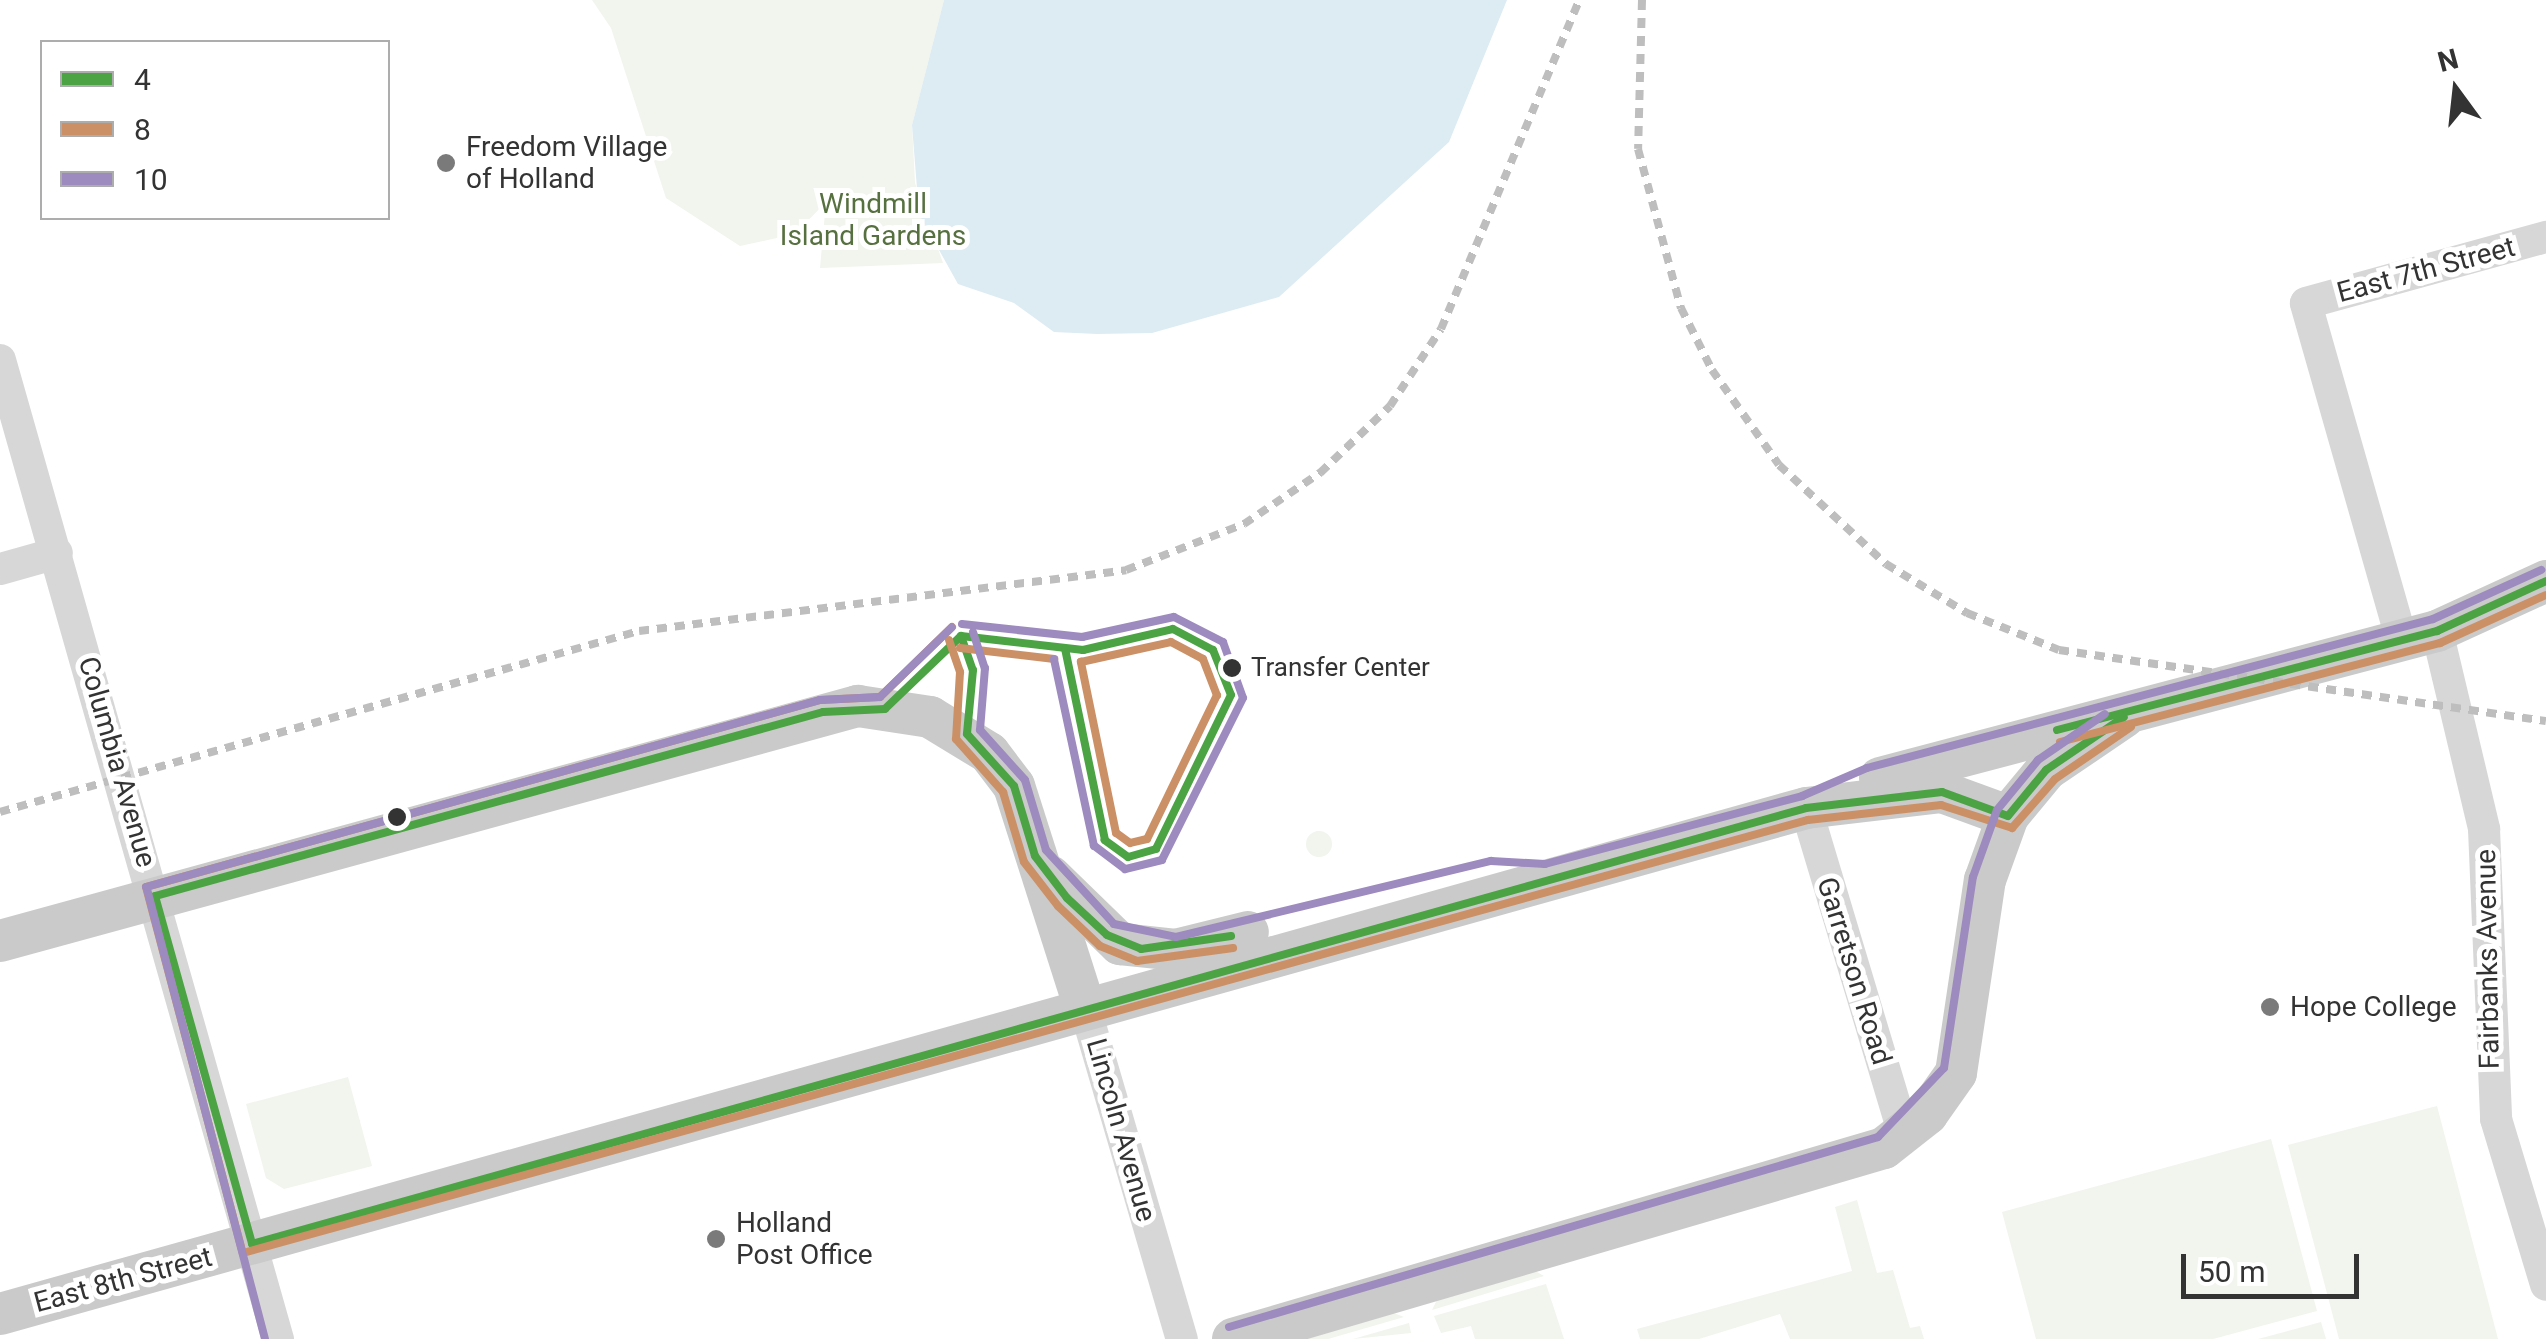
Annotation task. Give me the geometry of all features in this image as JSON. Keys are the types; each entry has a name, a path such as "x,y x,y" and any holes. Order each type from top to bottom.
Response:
{"main road":[{"name":"East 8th Street","path":"0,1314 1546,876 1806,808 1886,776 2124,717 2419,636 2546,581"},
{"name":"Lincoln Avenue","path":"155,896 823,712 884,709 930,717 989,753 1014,786 1084,1008"},
{"name":"East 8th Street","path":"1806,808 1942,792 2008,816 2046,770 2124,717"},
{"path":"1233,1339 1804,1177 1904,1134 1945,1091 1963,1054 1985,880 2008,816"},
{"path":"1035,856 1091,924 1152,951 1494,873 1546,876"},
{"path":"0,941 155,896"}],"street":[{"name":"East 7th Street","path":"2306,303 2546,237"},
{"name":"Fairbanks Avenue","path":"2306,303 2484,830 2496,1120 2546,1285"},
{"name":"Columbia Avenue","path":"0,360 278,1339"},
{"path":"0,569 57,553"},
{"name":"Garretson Road","path":"1806,808 1904,1134"},
{"name":"Lincoln Avenue","path":"1084,1008 1182,1339"}],"green space":[{"name":"Windmill Island Gardens","path":"592,0 944,0 912,125 915,183 943,263 820,268 826,202 795,234 740,246 666,198 611,28"},
{"path":"1319,831 1328,835 1332,844 1328,853 1319,857 1310,853 1306,844 1310,835"},
{"path":"348,1077 372,1166 284,1189 266,1178 246,1104"},
{"path":"2437,1106 2498,1339 2339,1339 2288,1145"},
{"path":"2271,1139 2317,1311 2213,1339 2036,1339 2002,1212"},
{"path":"1857,1200 1877,1273 1893,1270 1910,1328 1920,1326 1924,1339 1790,1339 1780,1314 1699,1339 1640,1339 1637,1329 1852,1271 1835,1207"},
{"path":"1530,1268 1544,1276 1432,1310 1437,1300"},
{"path":"1546,1284 1564,1339 1475,1339 1471,1326 1441,1333 1434,1316"},
{"path":"1383,1309 1404,1317 1328,1339 1277,1339"},
{"path":"2321,1322 2326,1339 2258,1339"},
{"path":"1409,1323 1411,1333 1353,1339"}],"shaded area":[{"path":"944,0 1507,0 1449,142 1279,297 1152,333 1097,334 1054,332 1014,303 958,284 919,214 912,125"}],"railway":[{"path":"0,812 639,631 1126,570 1244,524 1320,473 1390,406 1441,329 1579,0"},
{"path":"1642,0 1638,149 1681,308 1712,370 1779,465 1886,564 1967,613 2059,650 2546,721"}],"transit line":[{"name":"10","path":"973,632 985,668 980,730 1025,780 1046,850 1114,924 1176,937 1491,861 1545,864 1802,796 1867,768 2433,619 2541,570"},
{"name":"4","path":"2057,730 2437,631 2546,581"},
{"name":"8","path":"2060,742 2440,643 2546,595"},
{"name":"10","path":"962,624 1082,637 1174,617 1223,642 1243,698 1162,860 1125,869 1094,846 1054,659"},
{"name":"8","path":"952,627 880,697 820,700 146,887 243,1253 1808,820 1941,805 2012,828 2055,779 2131,727"},
{"name":"10","path":"265,1339 146,887 820,700 880,697 952,627"},
{"name":"4","path":"961,636 1083,650 1173,629 1213,650 1231,695 1156,849 1128,857 1105,840 1065,649"},
{"name":"4","path":"961,636 885,709 823,712 155,896 252,1244 1806,808 1942,792 2008,816 2046,770 2124,717"},
{"name":"4","path":"961,636 973,670 967,734 1014,786 1035,856 1067,898 1107,935 1141,949 1231,936"},
{"name":"8","path":"949,640 960,672 956,739 1003,792 1024,862 1058,906 1100,946 1137,961 1233,948"},
{"name":"8","path":"1171,642 1203,659 1217,695 1147,839 1130,843 1116,833 1081,662 1171,642"},
{"name":"8","path":"960,648 1054,659"},
{"name":"10","path":"1229,1327 1878,1137 1944,1068 1973,877 1997,810 2038,760 2105,714"}],"place":[{"name":"Freedom Village of Holland","path":"446,163"},
{"name":"Transfer Center","path":"1232,668"},
{"name":"Hope College","path":"2270,1007"},
{"name":"Holland Post Office","path":"716,1239"}]}
